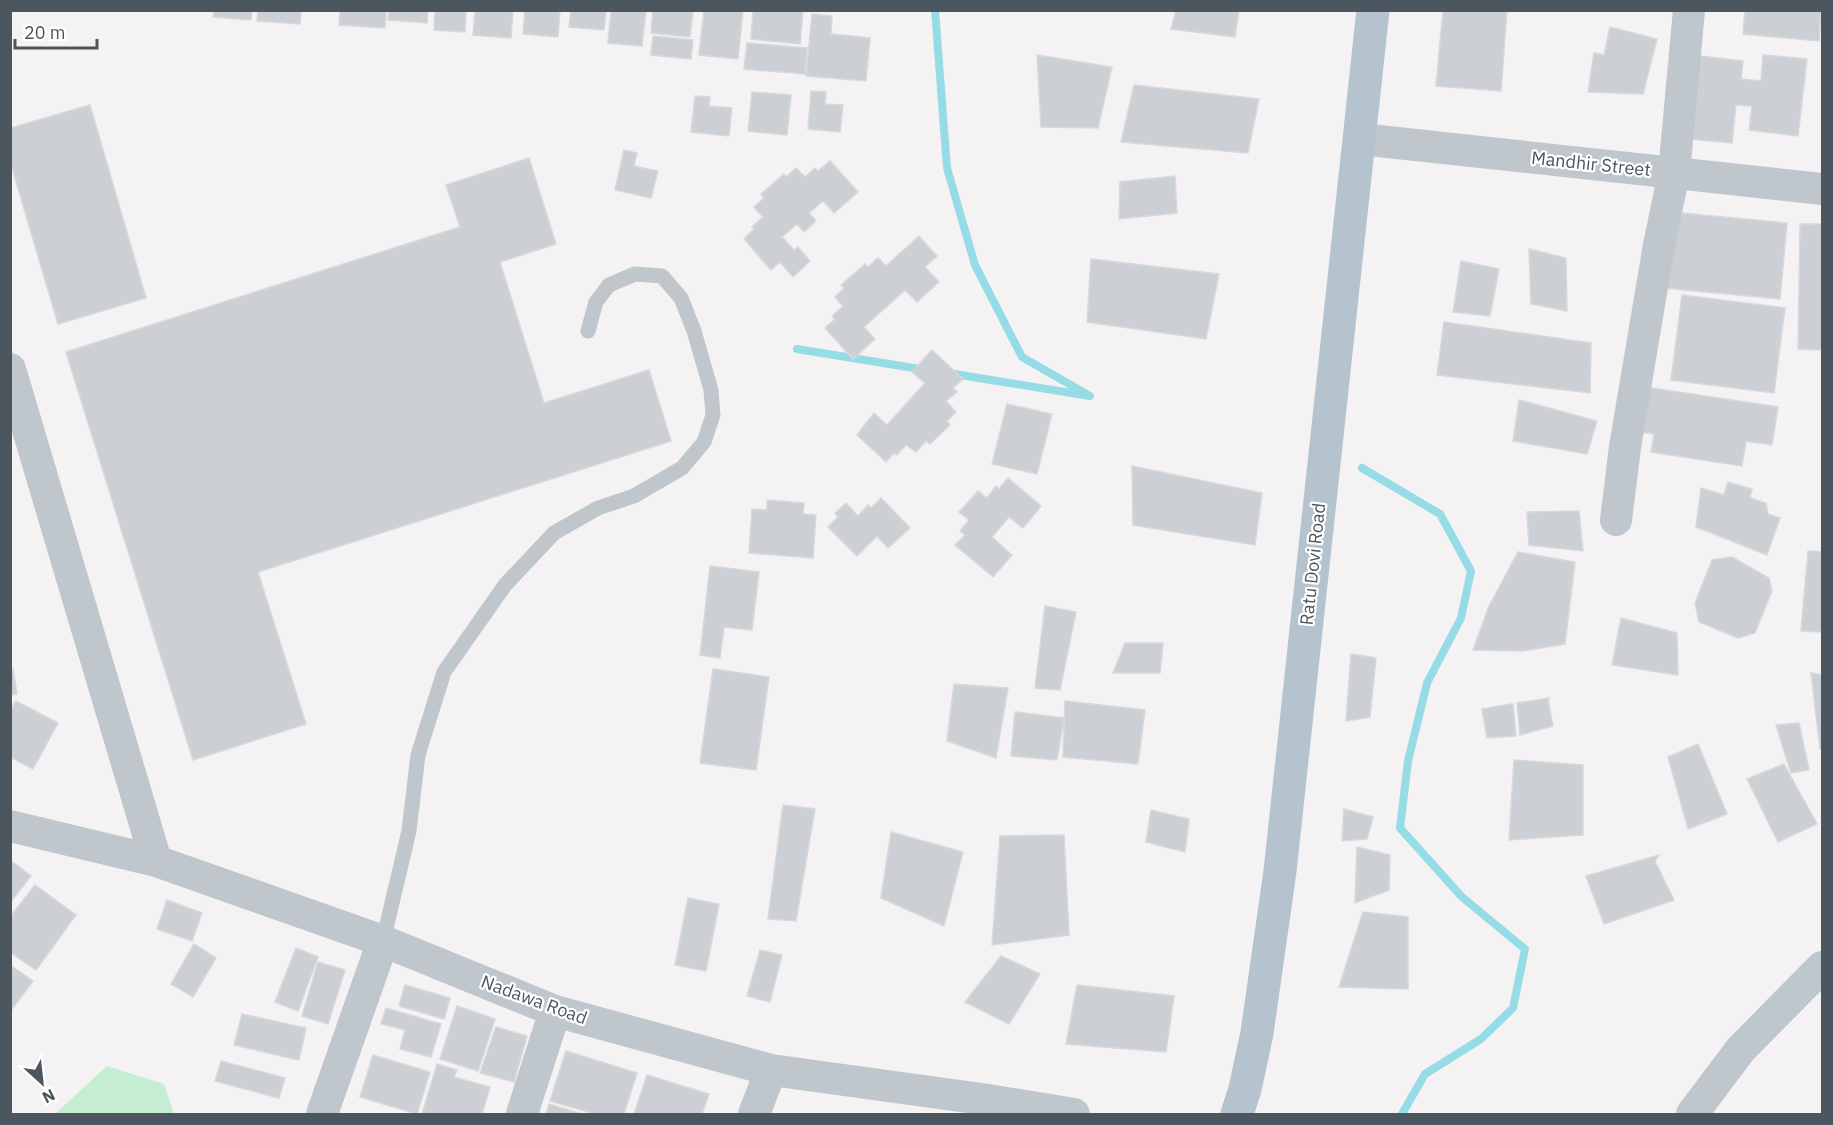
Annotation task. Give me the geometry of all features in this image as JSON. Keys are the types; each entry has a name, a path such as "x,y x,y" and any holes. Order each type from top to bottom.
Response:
{"main road":[{"name":"Ratu Dovi Road","path":"1237,1114 1257,1033 1280,871 1373,10"}],"street":[{"path":"1616,520 1627,436 1659,245 1674,173 1689,10"},
{"name":"Mandhir Street","path":"1360,139 1822,189"},
{"path":"10,369 156,861"},
{"name":"Nadawa Road","path":"10,826 156,861 383,940 555,1011 771,1070 1074,1114"},
{"path":"322,1114 383,940"},
{"path":"1692,1114 1741,1049 1822,967"},
{"path":"522,1114 555,1011"},
{"path":"754,1114 771,1070"}],"lane":[{"path":"383,940 409,831 418,755 444,672 505,585 554,533 598,508 634,496 682,468 704,442 713,415 711,390 694,331 681,298 662,276 635,274 609,285 596,302 588,332"}],"green space":[{"path":"107,1066 164,1084 174,1114 55,1114"}],"building":[{"path":"214,10 252,10 251,20 213,17"},
{"path":"258,10 301,10 300,24 257,21"},
{"path":"340,10 386,10 385,28 339,25"},
{"path":"389,10 428,10 427,23 388,20"},
{"path":"435,10 466,10 465,32 434,30"},
{"path":"475,10 513,10 511,38 473,35"},
{"path":"525,10 560,10 558,37 523,34"},
{"path":"571,10 606,10 604,30 569,27"},
{"path":"611,10 646,10 642,46 608,43"},
{"path":"653,10 693,10 690,37 651,33"},
{"path":"704,10 743,10 738,59 699,55"},
{"path":"753,10 803,10 800,44 751,39"},
{"path":"1176,10 1239,10 1235,37 1171,29"},
{"path":"1443,10 1507,10 1501,91 1436,86"},
{"path":"1745,10 1821,10 1819,41 1743,34"},
{"path":"812,14 832,16 831,34 870,38 866,81 806,76"},
{"path":"1610,27 1657,39 1643,94 1588,92 1594,53 1604,55"},
{"path":"653,36 693,40 691,59 651,55"},
{"path":"747,43 807,48 805,74 744,69"},
{"path":"1037,55 1112,67 1098,128 1041,127"},
{"path":"1763,55 1807,59 1798,136 1749,130 1752,106 1736,105 1732,143 1690,139 1700,56 1743,61 1741,79 1761,81"},
{"path":"1134,85 1259,99 1248,153 1121,142"},
{"path":"811,91 826,92 825,104 843,105 840,132 808,129"},
{"path":"752,92 791,95 787,135 748,131"},
{"path":"695,96 710,97 709,106 732,108 729,136 691,132"},
{"path":"90,105 146,298 58,324 10,161 10,128"},
{"path":"624,150 637,153 634,166 658,171 651,198 615,190"},
{"path":"529,158 556,244 500,262 544,403 649,370 671,441 258,572 306,724 193,760 66,352 460,227 446,185"},
{"path":"830,161 858,192 834,213 823,201 809,213 816,221 804,232 797,224 782,237 794,250 798,247 810,261 793,277 780,262 771,270 744,239 763,217 754,207 764,198 761,194 784,174 786,177 796,168 805,177 815,168 818,171"},
{"path":"1175,176 1177,213 1119,219 1120,182"},
{"path":"1671,212 1787,223 1780,299 1664,288"},
{"path":"1800,224 1822,224 1822,350 1798,349"},
{"path":"919,236 937,256 925,267 939,282 917,302 905,290 864,327 875,339 853,359 825,328 835,319 832,316 843,306 835,297 844,288 841,285 865,264 868,267 878,258 886,266"},
{"path":"1529,249 1566,258 1567,311 1531,304"},
{"path":"1091,259 1219,274 1206,339 1087,322"},
{"path":"1461,261 1499,269 1490,316 1453,312"},
{"path":"1682,295 1785,308 1774,393 1671,380"},
{"path":"1444,322 1591,343 1590,393 1437,375"},
{"path":"932,350 963,379 953,388 957,392 946,401 956,412 947,421 950,425 930,444 926,441 916,452 906,445 886,462 857,435 874,413 887,425 925,383 912,372"},
{"path":"1639,386 1778,407 1772,445 1746,441 1742,466 1651,452 1654,434 1633,431"},
{"path":"1519,400 1597,421 1587,454 1513,441"},
{"path":"1007,404 1052,414 1037,474 992,464"},
{"path":"1132,466 1262,493 1255,545 1133,525"},
{"path":"1008,478 1041,506 1023,528 1009,517 992,537 1012,555 993,577 955,545 965,535 960,531 969,520 959,512 978,491 987,498 996,486 999,489"},
{"path":"1728,482 1752,489 1750,498 1766,503 1768,514 1780,518 1767,555 1696,527 1701,488 1724,495"},
{"path":"881,498 910,528 888,548 877,536 857,556 828,527 838,517 835,513 846,503 858,516 868,505 871,508"},
{"path":"767,500 804,503 803,514 816,515 813,558 749,553 752,509 767,510"},
{"path":"1579,511 1583,551 1529,545 1527,512"},
{"path":"1808,551 1822,552 1822,632 1801,631"},
{"path":"1518,552 1575,562 1565,644 1522,651 1473,650 1489,606"},
{"path":"1732,557 1769,578 1772,591 1755,633 1738,638 1699,622 1695,603 1712,560"},
{"path":"710,566 759,572 752,630 724,627 720,658 700,655"},
{"path":"1045,606 1076,612 1060,690 1035,688"},
{"path":"1621,618 1677,633 1678,675 1612,665"},
{"path":"1125,643 1163,643 1160,673 1113,673"},
{"path":"1351,654 1376,658 1370,717 1346,721"},
{"path":"13,669 17,694 10,695 10,670"},
{"path":"713,669 769,677 756,770 700,763"},
{"path":"1811,673 1822,675 1822,750 1820,749"},
{"path":"954,684 1008,688 996,758 947,741"},
{"path":"1549,698 1553,726 1520,735 1517,703"},
{"path":"16,701 58,723 33,769 10,757 10,711"},
{"path":"1065,701 1145,710 1138,764 1063,757"},
{"path":"1513,704 1516,736 1487,738 1482,709"},
{"path":"1015,712 1064,718 1057,760 1011,756"},
{"path":"1799,723 1809,770 1791,773 1776,725"},
{"path":"1698,744 1727,814 1688,829 1668,757"},
{"path":"1514,760 1583,765 1583,835 1509,840"},
{"path":"1784,764 1817,824 1778,842 1747,779"},
{"path":"783,805 815,809 796,921 768,919"},
{"path":"1344,809 1373,817 1367,839 1342,841"},
{"path":"1151,810 1189,819 1185,852 1146,842"},
{"path":"891,832 963,852 944,926 881,898"},
{"path":"1064,835 1069,935 992,945 1000,836"},
{"path":"1357,847 1390,855 1389,890 1355,903"},
{"path":"1659,855 1655,861 1674,900 1604,924 1586,876"},
{"path":"10,860 31,876 10,903"},
{"path":"35,885 76,915 36,970 10,952 10,917"},
{"path":"688,898 719,904 706,971 675,965"},
{"path":"167,900 202,913 192,941 157,929"},
{"path":"1363,912 1408,917 1408,989 1339,987"},
{"path":"194,944 216,958 193,997 171,984"},
{"path":"296,948 318,957 298,1011 275,1002"},
{"path":"760,950 782,955 770,1002 747,996"},
{"path":"1001,956 1040,974 1009,1024 965,1002"},
{"path":"318,962 345,970 328,1024 302,1016"},
{"path":"10,965 33,981 10,1012"},
{"path":"405,985 450,998 444,1019 399,1006"},
{"path":"1077,985 1174,996 1166,1052 1066,1044"},
{"path":"457,1006 495,1019 478,1071 440,1059"},
{"path":"386,1008 441,1024 431,1057 400,1049 405,1030 381,1024"},
{"path":"242,1014 306,1028 299,1060 234,1045"},
{"path":"496,1027 527,1036 514,1082 480,1073"},
{"path":"566,1051 637,1073 624,1114 595,1114 550,1101"},
{"path":"373,1055 430,1072 417,1114 360,1097"},
{"path":"221,1061 285,1078 279,1098 215,1081"},
{"path":"437,1064 457,1070 454,1077 490,1087 482,1114 422,1114"},
{"path":"647,1075 709,1094 702,1114 634,1114"},
{"path":"549,1104 582,1114 546,1114"}],"waterway":[{"path":"935,10 947,168 975,265 1022,357 1090,396 948,373"},
{"path":"797,349 926,370"},
{"path":"1362,468 1440,514 1471,571 1461,618 1427,683 1408,761 1400,828 1462,897 1525,949 1513,1008 1481,1039 1425,1074 1402,1114"}]}
